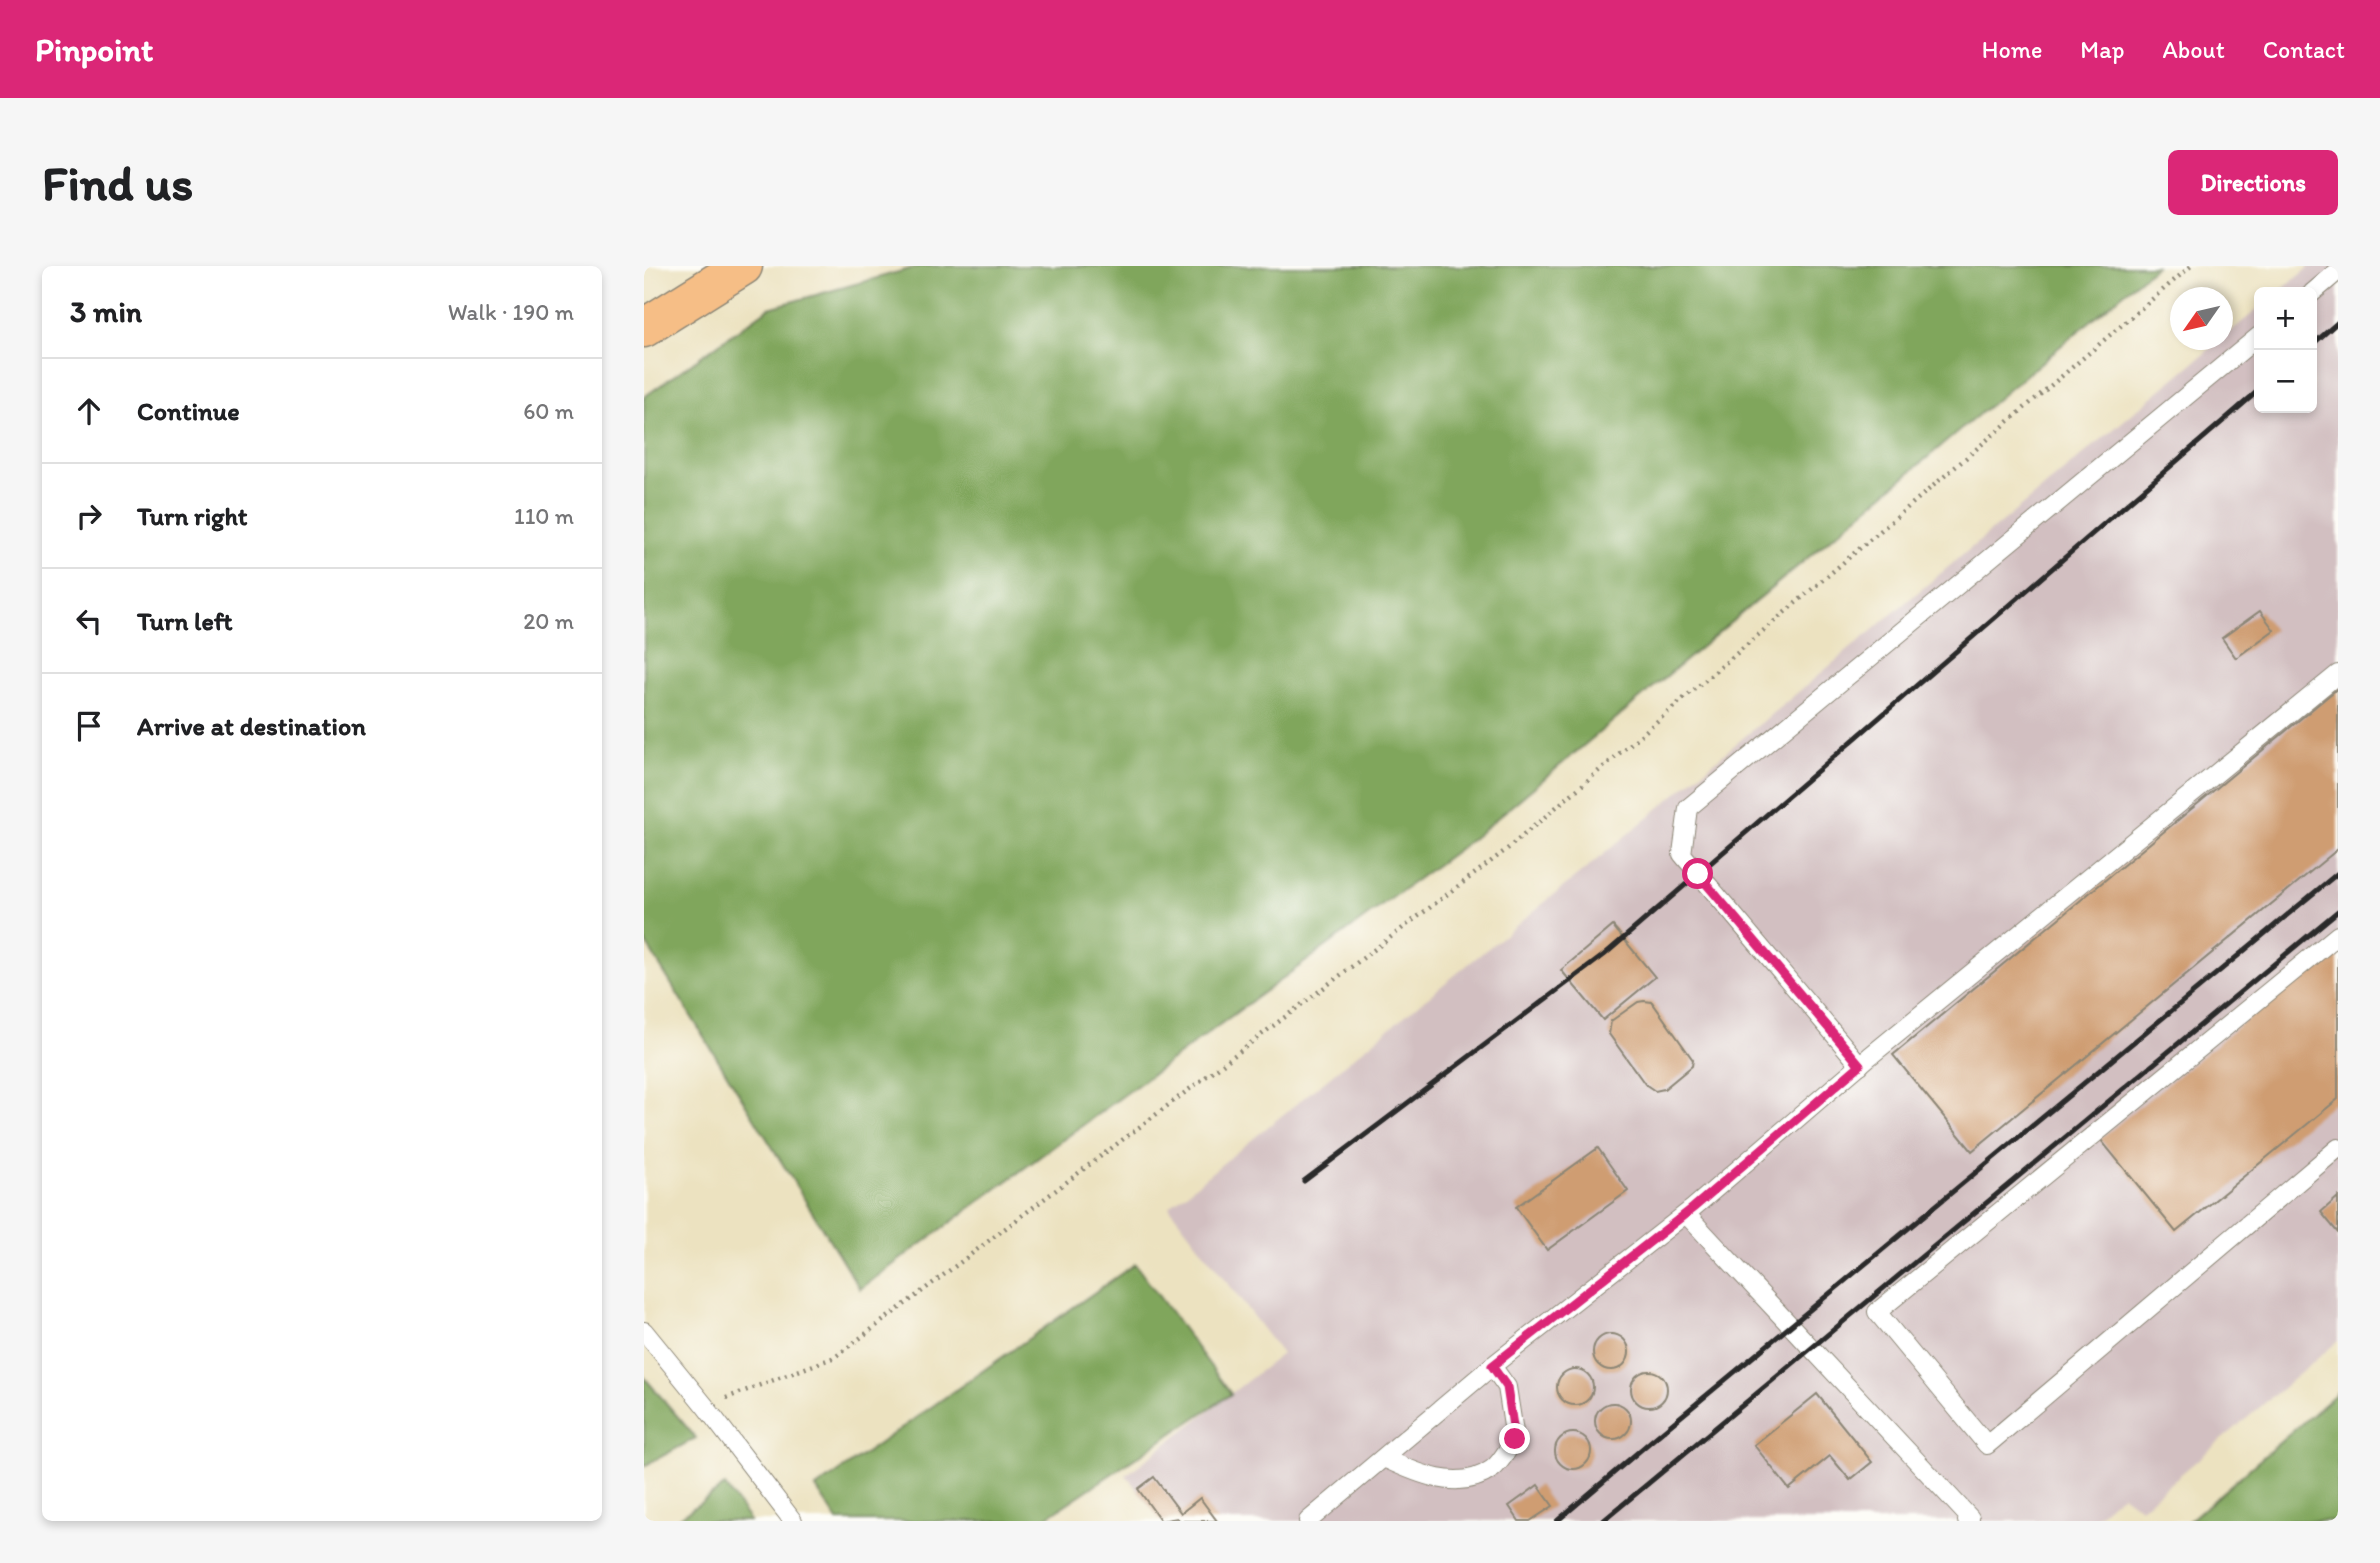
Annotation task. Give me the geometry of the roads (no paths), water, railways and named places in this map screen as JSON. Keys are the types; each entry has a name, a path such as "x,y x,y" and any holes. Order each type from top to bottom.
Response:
{"main road":[{"path":"644,328 743,266"}],"lane":[{"path":"2317,289 2338,271"},
{"path":"1860,1065 1682,854 1688,808 2254,340"},
{"path":"1308,1521 1492,1366 1686,1214 1860,1065 2338,674"},
{"path":"2338,935 1877,1312 1987,1445 2338,1148"},
{"path":"1686,1214 1970,1518 1967,1521"},
{"path":"644,1331 793,1521"},
{"path":"1384,1458 1420,1475 1465,1481 1493,1469 1515,1439 1507,1387 1492,1366"}],"railway":[{"path":"2317,341 2338,322"},
{"path":"1304,1181 1604,955 2254,394"},
{"path":"1557,1521 2338,873"},
{"path":"1603,1521 2338,911"}]}
